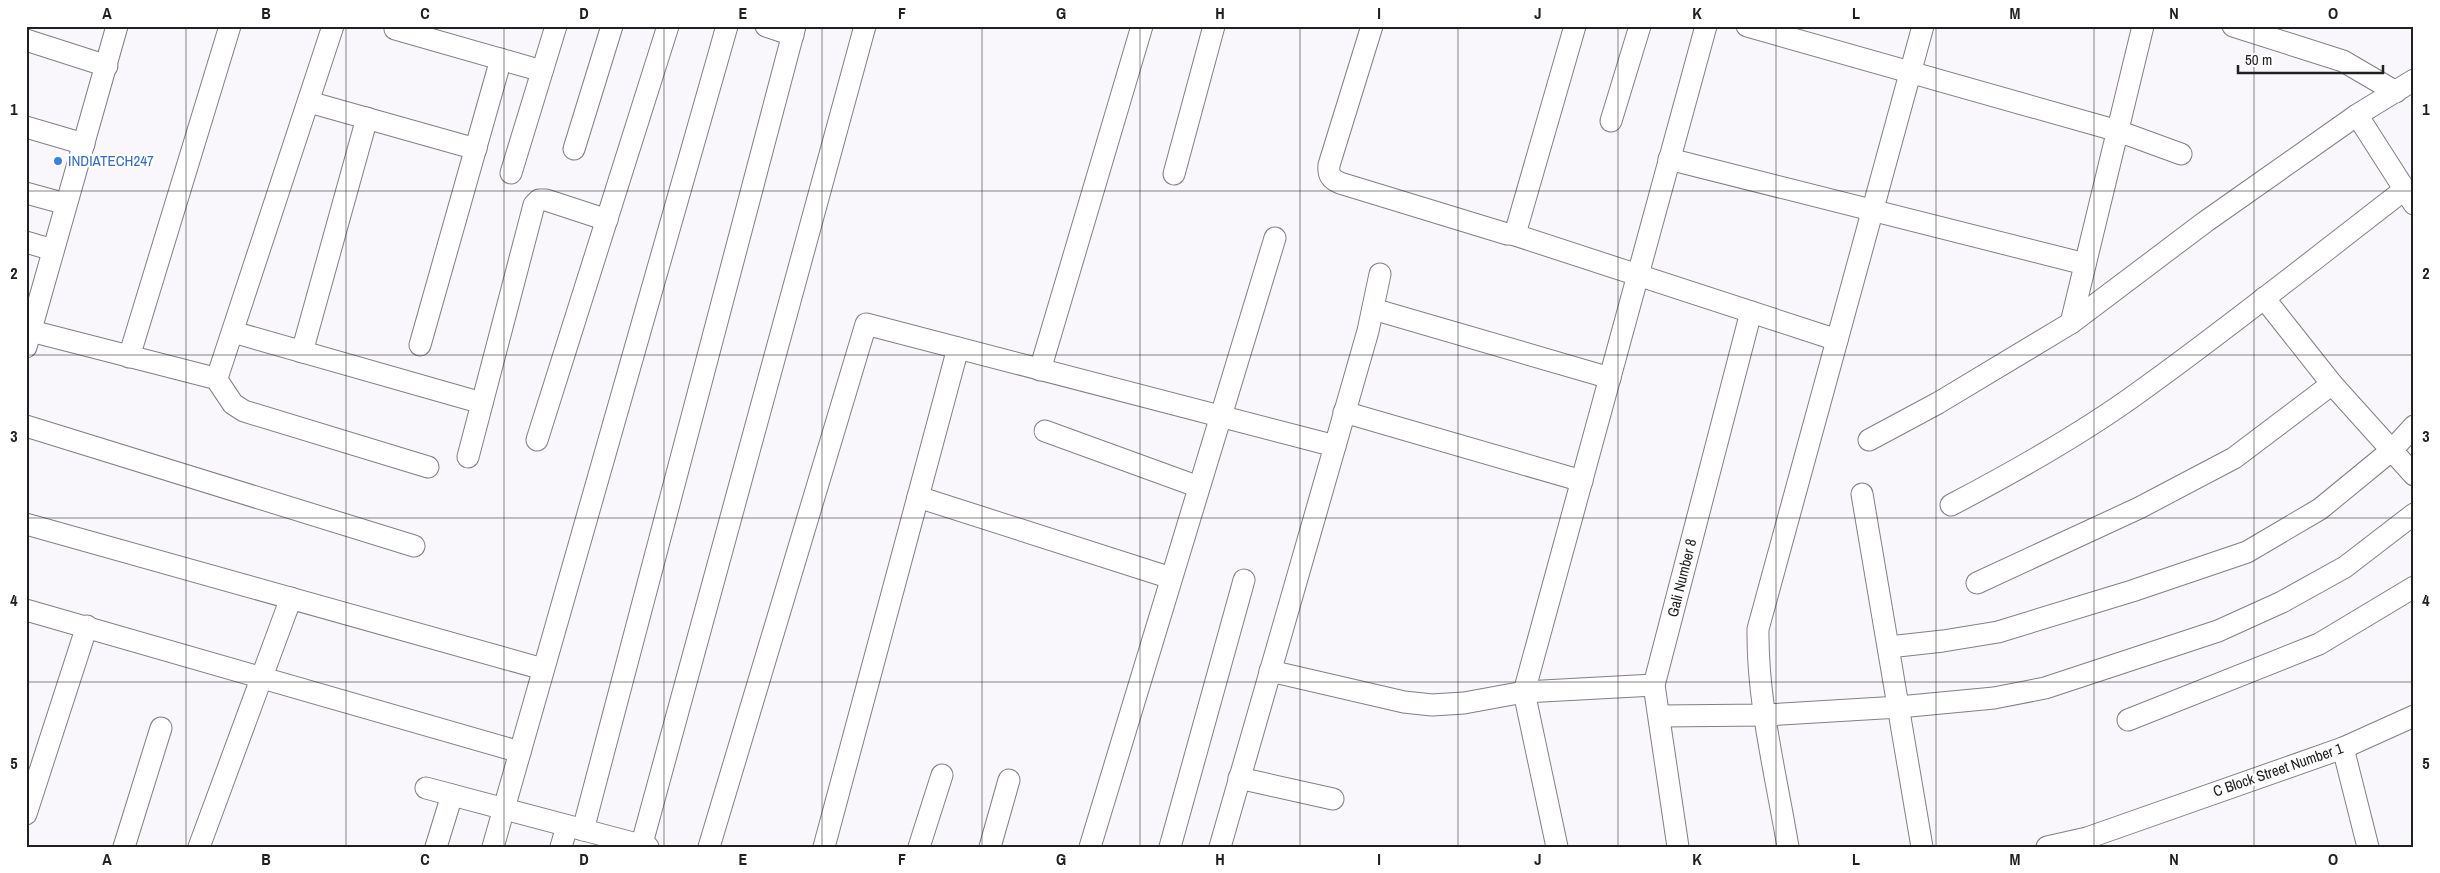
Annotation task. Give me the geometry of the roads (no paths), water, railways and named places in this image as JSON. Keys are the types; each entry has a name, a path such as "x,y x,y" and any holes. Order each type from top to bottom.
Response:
{"street":[{"path":"117,26 28,339 215,377 232,404 244,411 428,467"},
{"path":"129,358 230,26"},
{"path":"215,377 220,370 233,332 333,26"},
{"path":"511,173 556,26"},
{"path":"574,148 612,26"},
{"path":"537,440 668,26"},
{"path":"493,847 727,26"},
{"path":"561,847 575,828 794,31 766,26"},
{"path":"426,788 643,846 865,26"},
{"path":"1040,370 1142,26"},
{"path":"1174,174 1214,26"},
{"path":"1372,26 1329,165 1328,173 1333,180 1455,219 1512,234 1837,340"},
{"path":"1512,234 1517,227 1575,26"},
{"path":"1611,121 1640,26"},
{"path":"1557,847 1524,692 1706,26"},
{"path":"1747,26 2118,131 2182,154"},
{"path":"1788,847 1766,715 1758,651 1758,629 1923,26"},
{"path":"2071,323 2143,26"},
{"path":"2233,26 2343,61 2396,92"},
{"path":"395,29 542,71"},
{"path":"26,40 107,66"},
{"path":"420,345 501,59"},
{"path":"1869,440 1938,403 2071,323 2205,222 2357,115 2414,80"},
{"path":"309,102 476,148"},
{"path":"1951,505 2018,470 2142,390 2213,339 2264,298 2409,197 2357,115"},
{"path":"302,352 367,118"},
{"path":"26,127 84,144"},
{"path":"1669,159 2085,264"},
{"path":"26,193 66,204"},
{"path":"468,457 534,205 539,200 546,200 607,220"},
{"path":"1090,847 1275,238"},
{"path":"26,242 54,250"},
{"path":"1220,847 1335,446 1373,308 1380,274"},
{"path":"2264,298 2332,384 2414,475"},
{"path":"1373,308 1610,378"},
{"name":"Gali Number 8","path":"1678,847 1654,685 1751,312"},
{"path":"708,847 866,324 1335,446"},
{"path":"233,332 482,403"},
{"path":"824,847 958,348"},
{"path":"1977,583 2138,508 2234,458 2332,384"},
{"path":"1344,412 1582,481"},
{"path":"26,426 414,546"},
{"path":"1888,647 1998,632 2132,591 2247,552 2320,509 2392,450 2414,426"},
{"path":"1045,431 1199,487"},
{"path":"1862,494 1922,847"},
{"path":"918,497 1172,578"},
{"path":"1660,716 1766,715 1899,708 1994,698 2044,688 2218,631 2282,602 2345,567 2414,514"},
{"path":"26,524 543,669"},
{"path":"1170,847 1244,580"},
{"path":"2128,720 2319,644 2414,587"},
{"path":"199,847 291,598"},
{"path":"26,610 262,676 520,752"},
{"path":"26,814 87,626"},
{"path":"1270,671 1404,702 1432,704 1464,703 1524,692 1654,685"},
{"name":"C Block Street Number 1","path":"2047,847 2088,842 2140,819 2343,748 2414,716"},
{"path":"124,847 161,728"},
{"path":"2343,748 2368,847"},
{"path":"919,847 942,774"},
{"path":"1239,778 1333,799"},
{"path":"990,847 1010,780"},
{"path":"436,847 452,795"}],"place":[{"name":"INDIATECH247","path":"58,161"}]}
